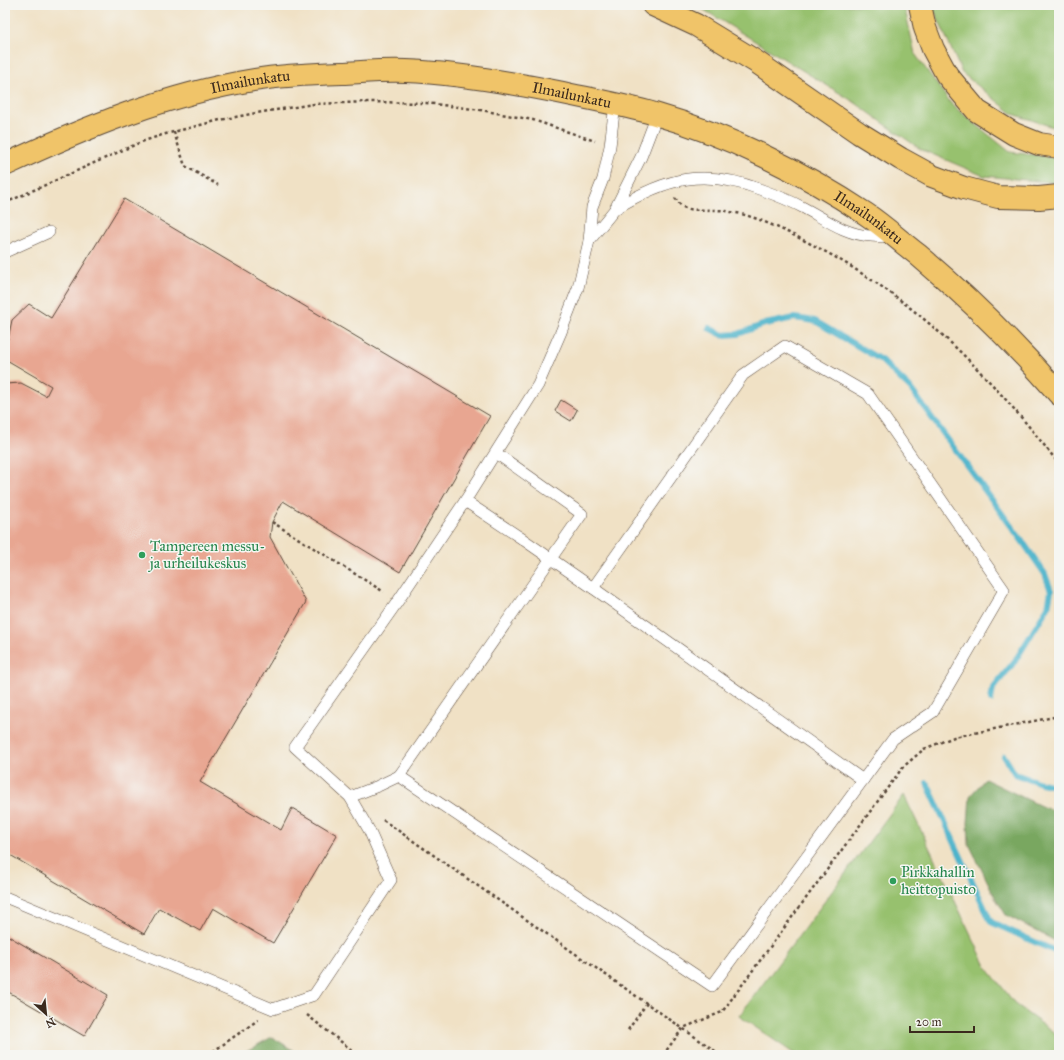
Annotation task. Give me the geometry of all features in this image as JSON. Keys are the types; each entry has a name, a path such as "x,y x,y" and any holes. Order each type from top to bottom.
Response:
{"main road":[{"path":"653,5 703,29 755,61 859,133 932,176 964,188 998,197 1039,198 1059,196"},
{"path":"920,5 925,28 933,49 947,75 977,111 1014,134 1039,144 1059,147"},
{"name":"Ilmailunkatu","path":"5,165 136,110 173,98 253,80 301,74 406,71 441,74 497,80 615,104 698,128 770,160 816,184 866,214 932,267 986,316 1032,363 1059,394"}],"lane":[{"path":"5,897 273,1009 314,995 391,880 369,830 350,797 295,747 398,601 465,501 538,385 562,332 578,288 589,241 592,207 603,180 610,146 615,104"},
{"path":"589,241 615,209 641,157 657,115"},
{"path":"615,209 637,195 668,183 700,178 719,178 741,182 783,198 847,231 870,236 895,236"},
{"path":"5,252 49,232"},
{"path":"399,776 712,986 893,739 933,712 1004,590 868,394 785,346 743,375 593,588"},
{"path":"350,797 399,776 582,514 496,453"},
{"path":"465,501 593,588 863,780"}],"path":[{"path":"5,204 141,142 220,120 314,104 426,103 481,110 533,120 610,146"},
{"path":"174,132 185,166 218,185"},
{"path":"668,183 678,203 685,208 694,210 732,212 752,217 776,226 819,248 865,275 942,334 984,375 1029,426 1059,464"},
{"path":"272,522 398,601"},
{"path":"662,1055 683,1028 722,1012 903,767 924,749 954,737 1059,716"},
{"path":"382,819 720,1055"},
{"path":"628,1030 647,1003"},
{"path":"208,1055 273,1009 307,1015 358,1055"}],"green space":[{"path":"696,5 904,5 915,54 952,105 1010,152 1059,158 1059,183 984,176 920,149 854,102"},
{"path":"933,5 1059,5 1059,129 1013,114 962,73"},
{"path":"985,779 1043,807 1059,812 1059,943 1006,915 996,899 969,844 968,823 970,796"},
{"name":"Pirkkahallin heittopuisto","path":"904,795 987,968 1017,1006 1059,1036 1059,1055 796,1055 739,1016"},
{"path":"272,1037 301,1055 239,1055"}],"building":[{"name":"Tampereen messu- ja urheilukeskus","path":"124,199 490,416 400,572 283,501 272,522 270,537 306,602 200,782 281,830 292,808 337,835 273,943 213,908 200,931 159,908 144,934 5,852 5,384 21,383 46,396 51,386 5,359 5,337 8,339 12,320 29,304 51,318"},
{"path":"561,400 577,410 571,421 555,411"},
{"path":"5,934 108,995 84,1036 5,990"}],"waterway":[{"path":"709,328 723,335 738,334 765,324 794,318 815,321 881,360 910,388 1025,545 1045,574 1051,591 1048,607 1015,661 993,688 991,700"},
{"path":"1004,756 1015,774 1041,783 1059,787"},
{"path":"927,783 991,922 1059,953"}],"place":[{"name":"Tampereen messu- ja urheilukeskus","path":"142,555"},
{"name":"Pirkkahallin heittopuisto","path":"893,881"}]}
